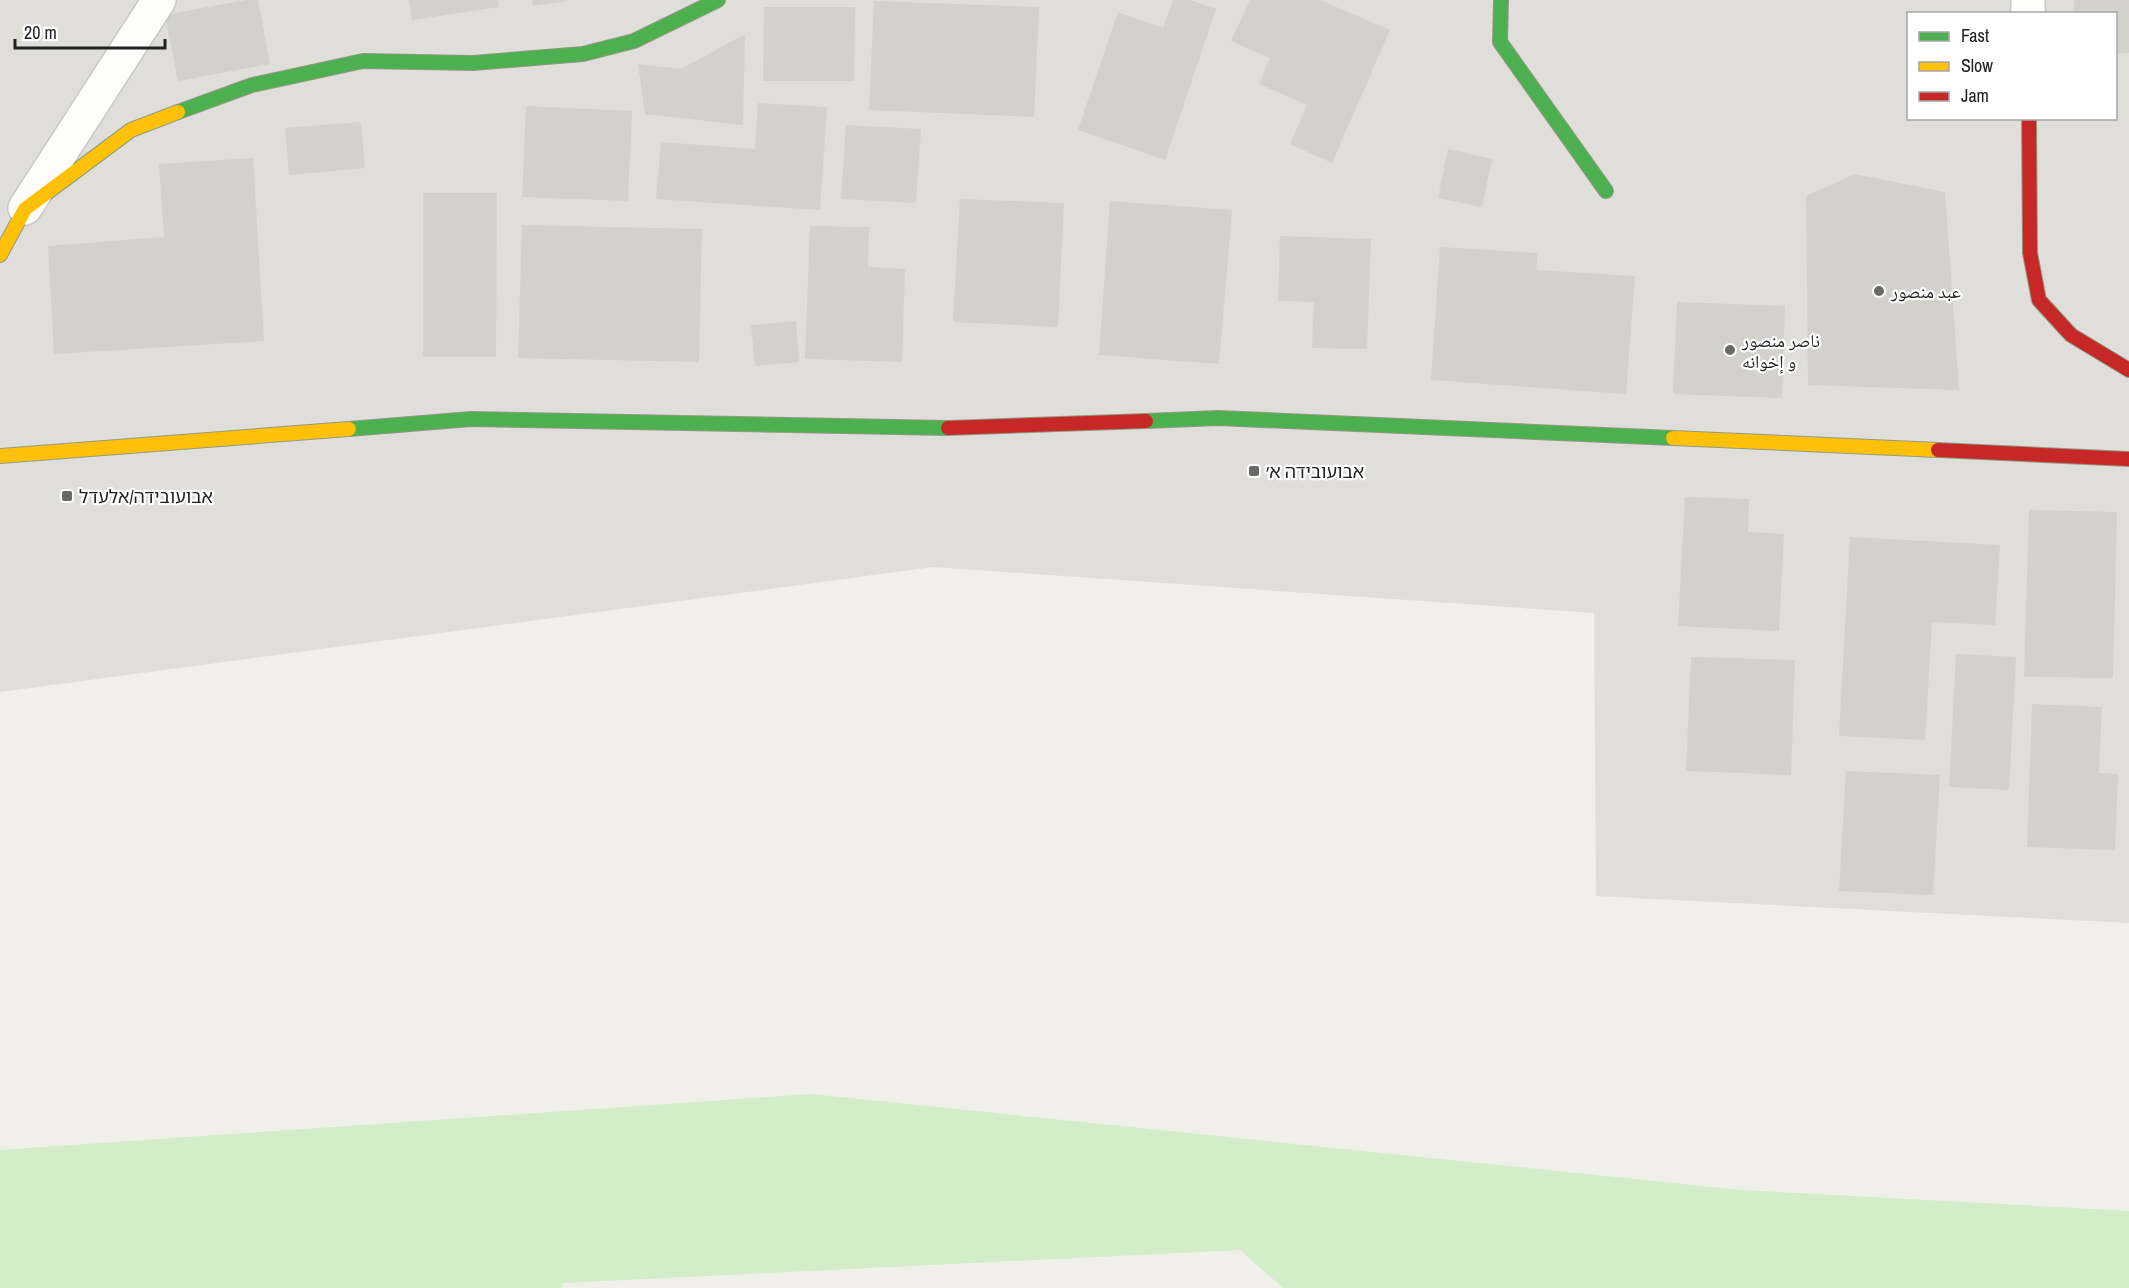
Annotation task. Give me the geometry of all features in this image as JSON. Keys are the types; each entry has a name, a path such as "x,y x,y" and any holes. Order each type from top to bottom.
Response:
{"street":[{"path":"0,255 25,209 159,0"},
{"path":"25,209 131,130 252,85 363,61 473,63 583,54 634,41 718,0"},
{"path":"1502,0 1500,42 1606,191"},
{"path":"2029,120 2030,253 2039,300 2071,336 2129,370"},
{"path":"0,456 471,419 973,428 1218,418 2129,459"}],"shaded area":[{"path":"0,0 2129,0 2129,923 1596,896 1594,613 933,567 0,692"}],"green space":[{"path":"811,1094 1741,1190 2129,1211 2129,1288 1283,1288 1240,1250 563,1283 562,1288 0,1288 0,1150"}],"building":[{"path":"246,0 258,0 270,64 178,81 165,15"},
{"path":"409,0 498,0 499,7 412,20"},
{"path":"532,0 568,0 568,1 533,6"},
{"path":"1173,0 1190,0 1216,9 1165,160 1078,130 1118,12 1163,28"},
{"path":"1250,0 1320,0 1390,30 1332,163 1290,144 1307,105 1259,84 1270,58 1231,41"},
{"path":"2074,0 2129,0 2129,53 2117,54 2117,12 2075,12"},
{"path":"874,1 1039,7 1034,117 869,110"},
{"path":"764,7 855,7 854,81 763,81"},
{"path":"745,34 743,125 645,114 638,64 681,69"},
{"path":"758,103 827,107 820,210 656,199 661,142 755,149"},
{"path":"526,106 632,111 628,201 522,197"},
{"path":"361,122 365,168 289,175 285,128"},
{"path":"846,125 921,129 916,203 841,199"},
{"path":"1448,149 1492,159 1482,207 1438,198"},
{"path":"253,158 264,341 54,354 48,246 164,237 159,164"},
{"name":"عبد منصور","path":"1855,174 1945,192 1959,390 1808,385 1806,196"},
{"path":"423,193 497,193 496,357 423,357"},
{"path":"960,199 1064,203 1058,327 953,322"},
{"path":"1110,201 1232,210 1219,364 1099,355"},
{"path":"522,225 702,229 699,362 518,358"},
{"path":"810,226 869,227 868,267 905,269 902,362 805,359"},
{"path":"1280,236 1371,239 1367,349 1312,348 1314,302 1278,301"},
{"path":"1440,247 1538,253 1536,270 1635,276 1626,394 1431,380"},
{"name":"ناصر منصور و إخوانه","path":"1677,302 1785,306 1782,398 1673,394"},
{"path":"796,321 799,362 755,366 751,325"},
{"path":"1685,497 1749,499 1748,532 1784,534 1779,631 1678,626"},
{"path":"2029,510 2117,512 2113,678 2024,677"},
{"path":"1850,537 2000,545 1995,625 1932,622 1925,740 1839,736"},
{"path":"1956,654 2016,657 2009,790 1949,787"},
{"path":"1691,657 1795,660 1791,775 1686,771"},
{"path":"2032,704 2102,707 2099,773 2118,774 2115,850 2027,847"},
{"path":"1846,771 1940,775 1933,895 1839,891"}],"traffic: fast":[{"path":"178,112 252,85 363,61 473,63 583,54 634,41 718,0"},
{"path":"1501,0 1500,42 1606,191"},
{"path":"1146,421 1218,418 1673,438"},
{"path":"349,429 471,419 948,428"}],"traffic: slow":[{"path":"0,255 25,209 131,130 178,112"},
{"path":"0,456 349,429"},
{"path":"1673,438 1938,450"}],"traffic: jam":[{"path":"2029,120 2030,253 2039,300 2071,335 2129,370"},
{"path":"948,428 1146,421"},
{"path":"1938,450 2129,459"}],"place":[{"name":"عبد منصور","path":"1879,291"},
{"name":"ناصر منصور و إخوانه","path":"1730,350"},
{"name":"אבועובידה א׳","path":"1254,471"},
{"name":"אבועובידה/אלעדל","path":"67,496"}]}
